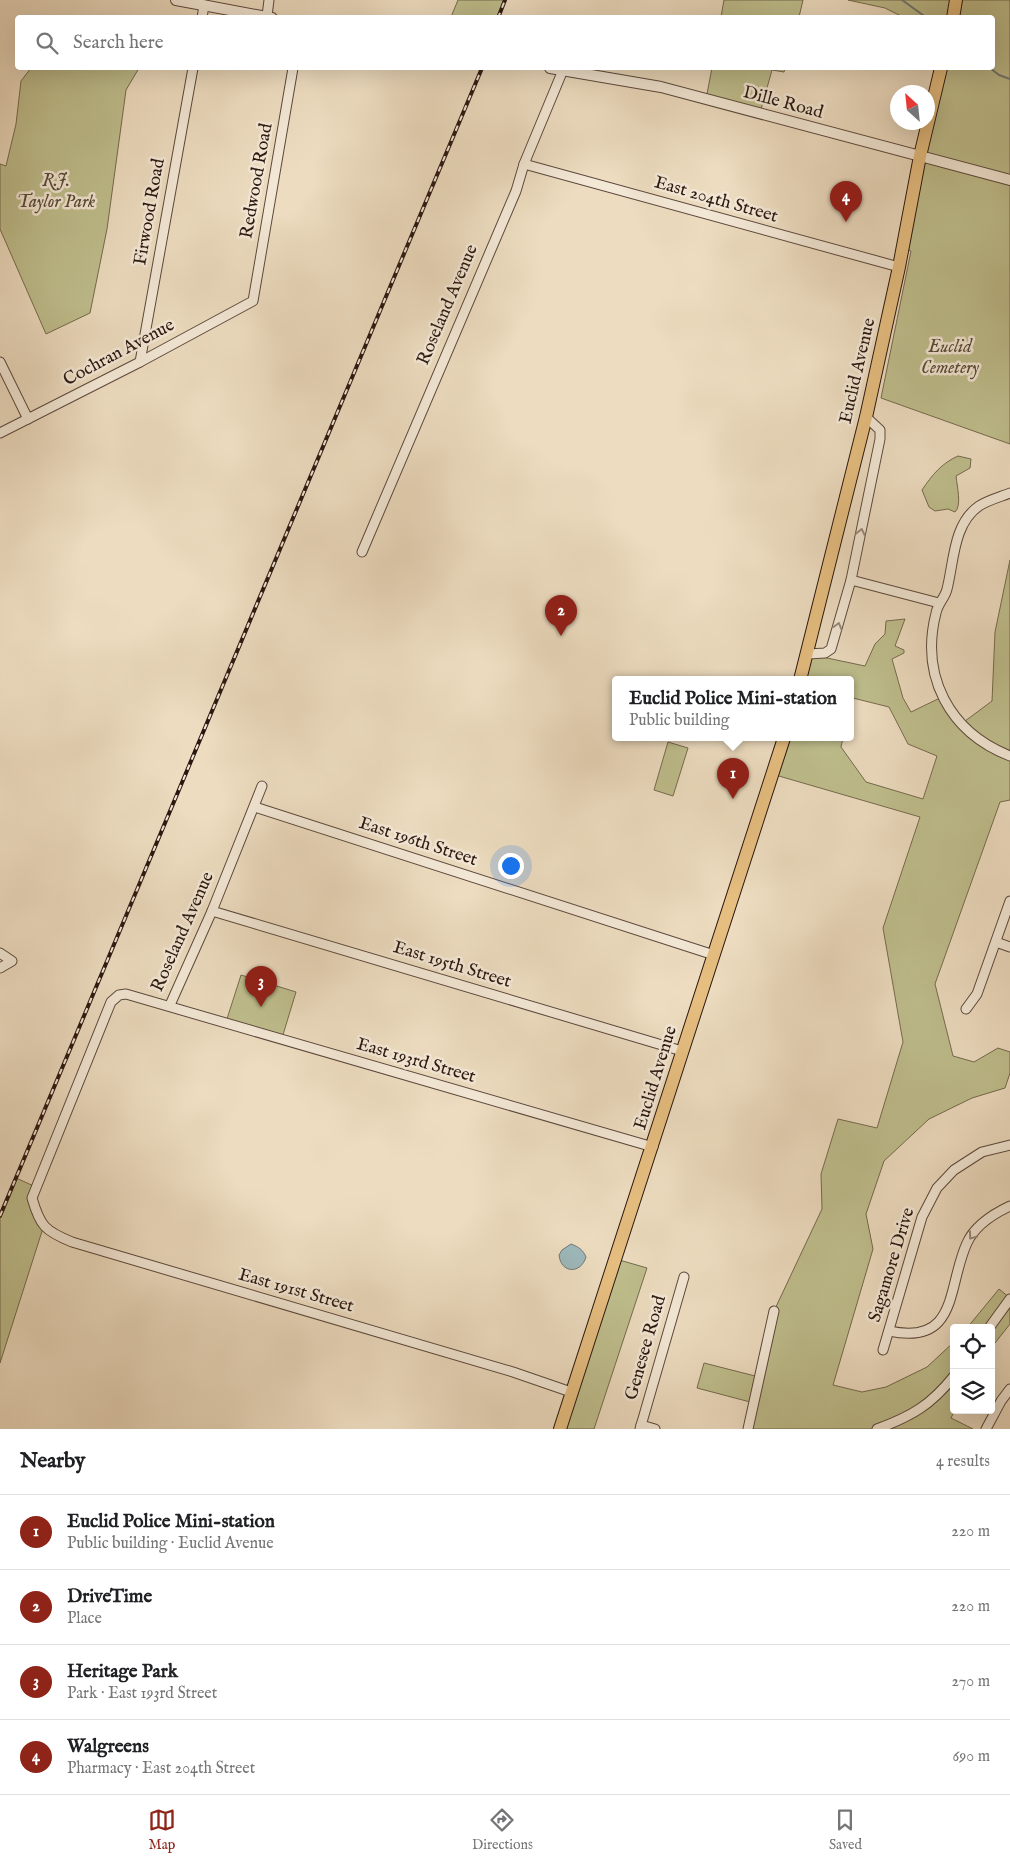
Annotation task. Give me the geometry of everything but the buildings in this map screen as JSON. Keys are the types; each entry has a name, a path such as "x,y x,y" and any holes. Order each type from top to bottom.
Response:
{"main road":[{"name":"Euclid Avenue","path":"801,676 866,417 899,267 920,156 941,70"},
{"name":"Euclid Avenue","path":"560,1429 653,1147 682,1051 783,741"}],"street":[{"path":"176,0 259,15"},
{"path":"269,0 270,15"},
{"path":"202,15 204,5"},
{"name":"Firwood Road","path":"140,362 193,70"},
{"name":"Redwood Road","path":"253,301 293,70"},
{"name":"Dille Road","path":"563,70 661,87 1010,180"},
{"name":"Roseland Avenue","path":"362,552 516,191 524,164 563,70"},
{"name":"East 204th Street","path":"524,164 899,267"},
{"name":"Cochran Avenue","path":"0,433 140,362 253,301"},
{"path":"0,362 28,419"},
{"path":"808,654 825,653 831,649 851,580 880,439 880,430 866,417"},
{"path":"1010,493 979,506 965,520 960,532 947,591 939,603 932,630 931,655 940,691 951,712 970,733 1010,756"},
{"path":"851,580 939,603"},
{"name":"Roseland Avenue","path":"32,1198 111,1002 118,995 126,994 170,1005 212,911 262,786"},
{"name":"East 196th Street","path":"254,807 714,955"},
{"path":"966,1009 978,994 1010,901"},
{"name":"East 195th Street","path":"212,911 682,1051"},
{"path":"996,942 1010,947"},
{"path":"0,953 12,961 0,968"},
{"name":"East 193rd Street","path":"170,1005 653,1147"},
{"name":"Sagamore Drive","path":"883,1350 922,1216 937,1188 954,1170 982,1152 1010,1144"},
{"name":"East 191st Street","path":"32,1198 38,1218 48,1230 72,1242 495,1367 572,1392"},
{"path":"889,1331 909,1334 920,1333 940,1321 948,1308 967,1243 982,1224 993,1215 1010,1206"},
{"name":"Genesee Road","path":"640,1427 684,1277"},
{"path":"992,1324 1010,1299"},
{"path":"748,1429 774,1312"},
{"path":"877,1429 902,1420 915,1412 928,1403 950,1380"},
{"path":"986,1429 1001,1401 1010,1389"},
{"path":"640,1427 655,1429"}],"green space":[{"path":"458,0 505,0 499,15 452,15"},
{"path":"724,0 803,0 799,15 721,15"},
{"name":"Euclid Cemetery","path":"848,0 1010,0 1010,444 881,398 911,251 902,247 927,130 935,130 935,96 941,70 995,70 995,15 899,15 885,8"},
{"name":"R.J. Taylor Park","path":"29,70 138,70 126,90 107,229 90,313 46,334 0,229 0,164 6,166 16,124 21,81"},
{"path":"712,70 772,70 760,113 706,99"},
{"path":"958,456 971,459 970,468 956,476 959,496 957,509 955,512 948,509 935,511 929,507 922,490 938,470"},
{"path":"1010,560 1010,800 1000,802 935,984 953,1056 974,1062 998,1048 1010,1052 1010,1073 1005,1088 972,1098 929,1119 884,1161 866,1214 873,1249 833,1385 862,1392 886,1387 927,1367 950,1346 950,1414 953,1414 951,1418 973,1429 748,1429 754,1403 697,1388 704,1363 759,1377 774,1311 822,1209 821,1174 838,1119 877,1128 903,1042 883,928 920,817 772,774 783,741 842,741 841,747 866,782 923,799 937,756 908,744 889,707 854,698 854,676 801,676 808,654 865,666 875,644 885,634 886,621 905,619 895,646 904,650 904,653 892,659 903,698 911,712 942,697 961,724 992,701 995,632"},
{"path":"668,742 688,748 673,796 654,790"},
{"path":"241,975 296,992 282,1038 226,1022"},
{"path":"16,1178 36,1187 32,1198 44,1225 0,1363 0,1216"},
{"path":"616,1259 647,1268 594,1429 560,1429"},
{"path":"999,1289 1010,1298 1010,1324 995,1343 995,1324 970,1324"}],"water":[{"path":"571,1244 584,1252 586,1257 580,1267 571,1270 563,1266 559,1255 562,1250"}],"waterway":[{"path":"902,0 923,15"},
{"path":"993,70 1010,79"}],"railway":[{"path":"499,15 505,0"},
{"path":"0,1216 481,70"}],"place":[{"name":"Walgreens","path":"846,222"},
{"name":"DriveTime","path":"561,636"},
{"name":"Euclid Police Mini-station","path":"733,799"},
{"name":"Heritage Park","path":"261,1007"}]}
